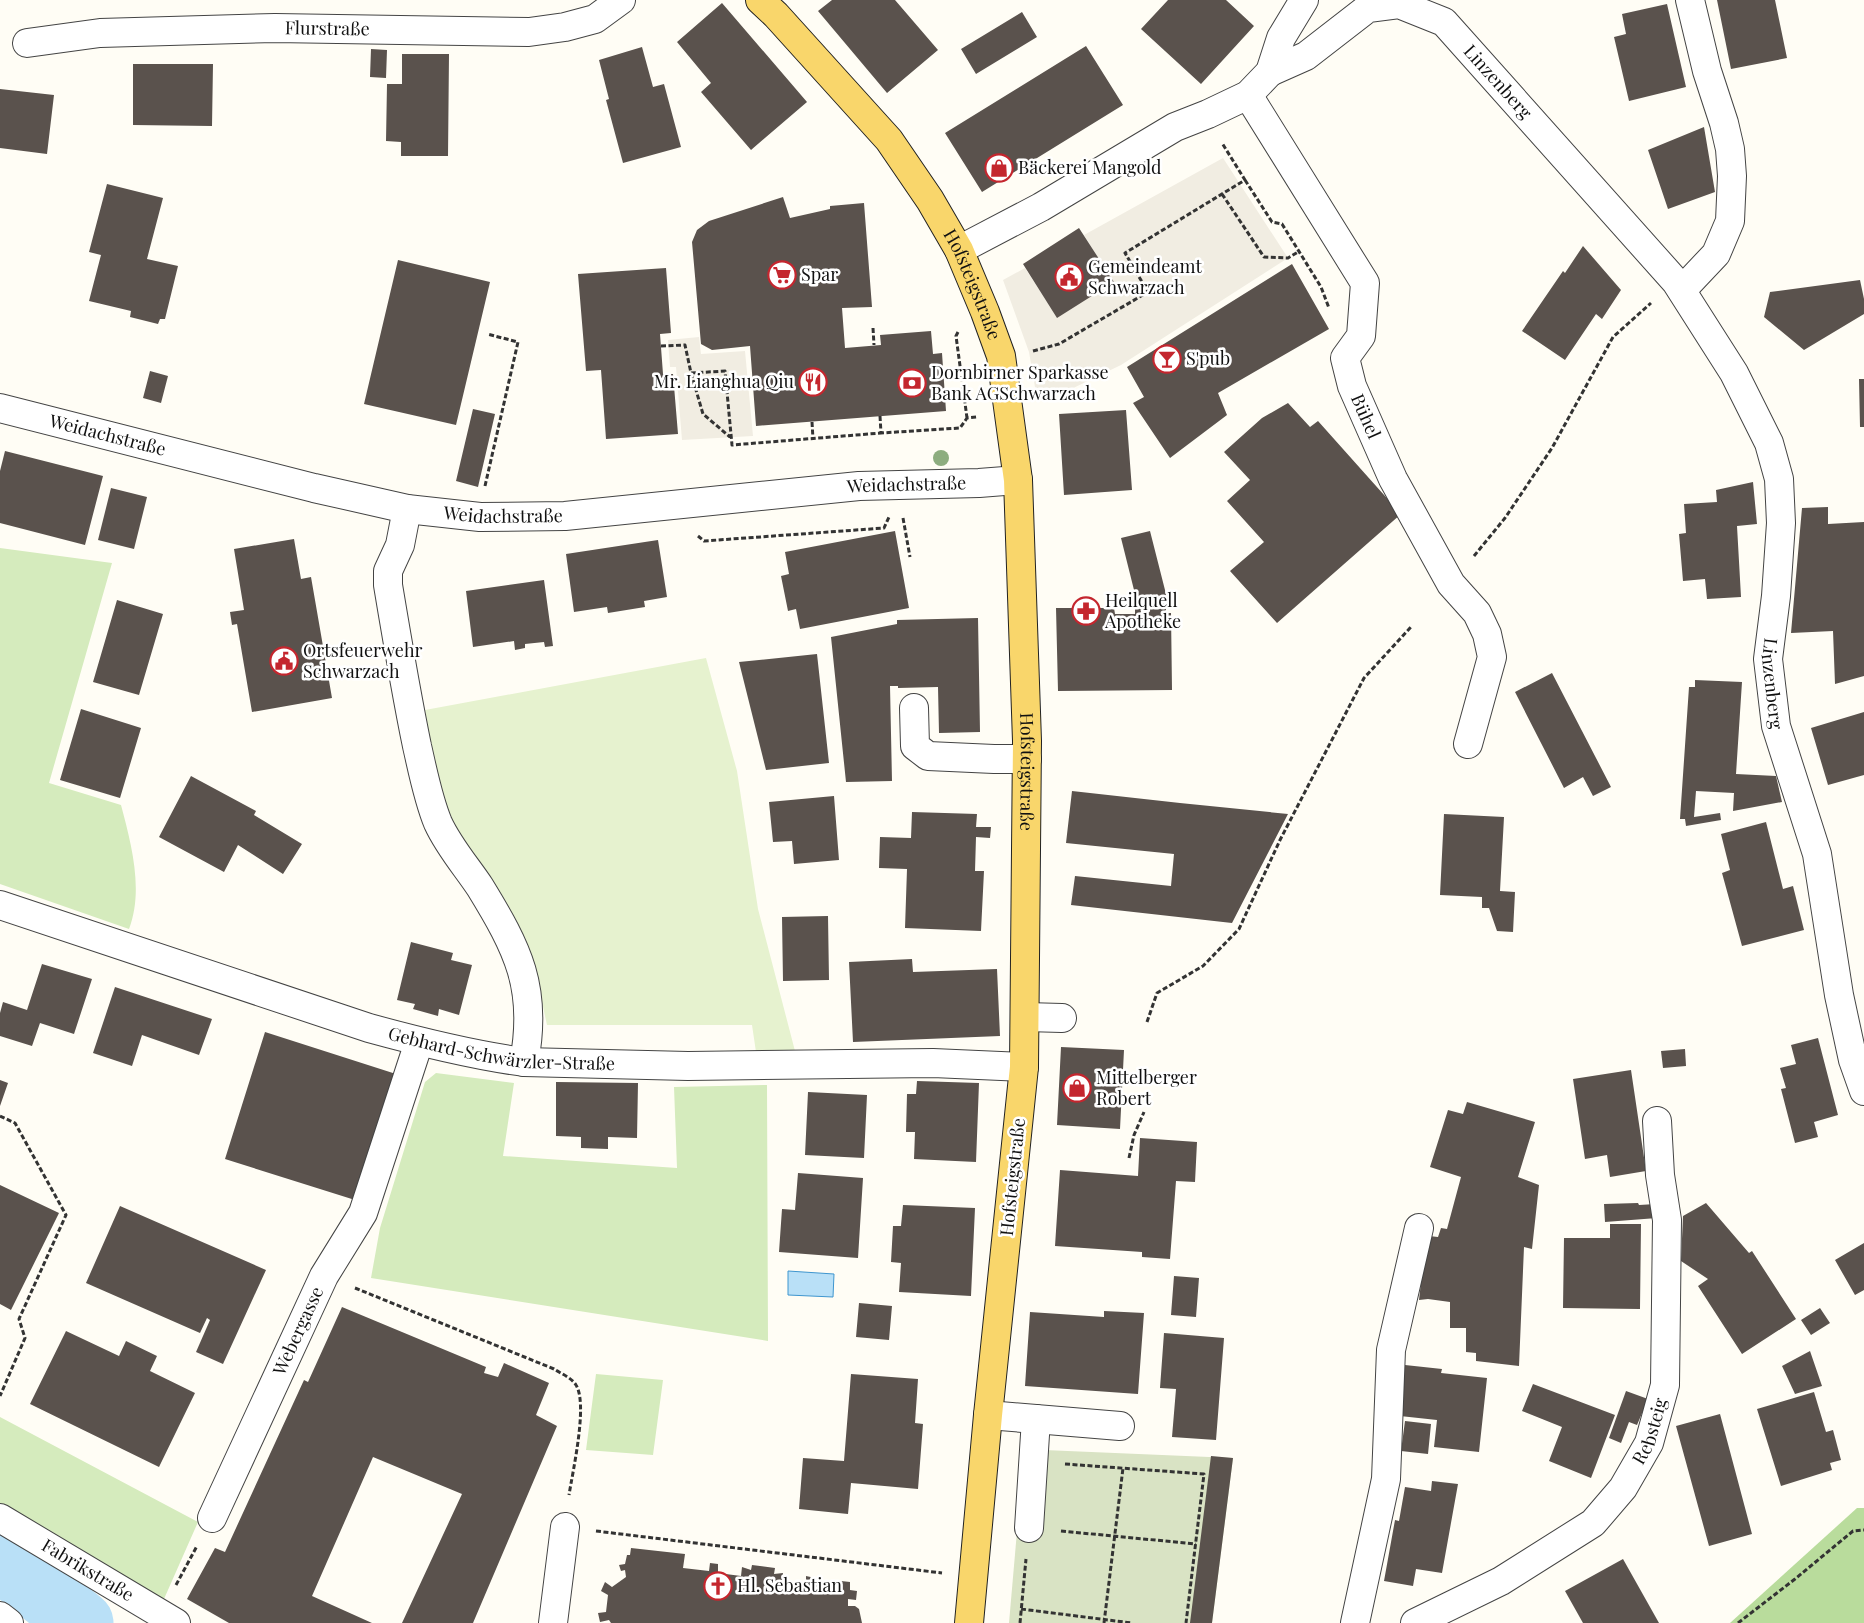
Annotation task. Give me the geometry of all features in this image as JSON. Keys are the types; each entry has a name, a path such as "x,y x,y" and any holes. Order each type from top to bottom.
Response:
{"main road":[{"name":"Hofsteigstraße","path":"760,0 776,14 889,140 930,200 959,250 1001,356 1018,480 1026,759 1026,1017 1024,1067 988,1415 969,1623"}],"street":[{"name":"Flurstraße","path":"27,43 100,33 275,28 529,32 565,27 595,19 621,0"},
{"path":"959,250 1041,207 1175,127 1248,95 1270,72 1281,38 1304,0"},
{"path":"1679,286 1716,254 1730,221 1732,176 1730,149 1724,123 1707,71 1690,0"},
{"name":"Linzenberg","path":"1270,72 1306,56 1368,8 1399,4 1444,22 1679,286 1729,365 1754,410 1769,443 1779,479 1781,523 1776,596 1768,659 1776,726 1817,854 1839,995 1853,1060 1864,1091"},
{"name":"Bühel","path":"1248,95 1365,283 1361,336 1345,358 1352,386 1393,479 1451,584 1477,613 1487,634 1492,657 1468,744"},
{"name":"Weidachstraße","path":"0,408 314,488 407,509 480,517 565,516 859,486 979,484 1018,480"},
{"path":"407,509 400,545 388,571 388,585 413,726 425,780 438,823 452,849 479,886 515,950 523,971 530,1017 524,1062"},
{"path":"914,708 915,746 928,756 1026,759"},
{"name":"Gebhard-Schwärzler-Straße","path":"0,905 369,1028 419,1042 524,1062 688,1066 933,1063 1024,1067"},
{"path":"1026,1017 1062,1018"},
{"name":"Webergasse","path":"212,1518 324,1276 364,1213 419,1042"},
{"name":"Rebsteig","path":"1414,1623 1501,1581 1593,1523 1623,1488 1649,1443 1665,1385 1667,1220 1660,1175 1657,1121"},
{"path":"1355,1623 1386,1480 1391,1350 1418,1228"},
{"path":"988,1415 1120,1426"},
{"path":"1029,1528 1036,1419"},
{"name":"Fabrikstraße","path":"0,1518 168,1619"},
{"path":"553,1623 565,1527"},
{"path":"0,1616 9,1623"}],"path":[{"path":"1218,138 1272,222 1282,224 1321,287 1331,315"},
{"path":"1028,352 1059,344 1148,292 1125,253 1245,180"},
{"path":"1222,194 1264,256 1288,258 1298,252"},
{"path":"1451,584 1505,518 1546,455 1613,336 1679,286"},
{"path":"873,328 874,346"},
{"path":"691,373 725,371 732,445 960,428 966,418 956,336 960,328"},
{"path":"480,517 482,497 518,342 487,334"},
{"path":"661,346 685,345 703,414 731,437"},
{"path":"880,416 881,433"},
{"path":"966,418 980,416"},
{"path":"812,422 813,439"},
{"path":"902,512 910,557"},
{"path":"704,541 884,528 890,514"},
{"path":"1147,1022 1157,994 1203,966 1239,929 1280,840 1364,678 1411,627"},
{"path":"1129,1158 1134,1135 1144,1112"},
{"path":"0,1116 15,1123 66,1215 19,1319 25,1338 0,1396"},
{"path":"324,1276 554,1369 575,1383 581,1399 580,1415 565,1527 950,1574"},
{"path":"1061,1463 1204,1474 1186,1623"},
{"path":"1105,1621 1123,1468"},
{"path":"168,1619 212,1518"},
{"path":"1020,1623 1029,1528 1196,1544"},
{"path":"1738,1623 1853,1531 1864,1530"},
{"path":"1021,1609 1132,1623"}],"green space":[{"path":"0,548 112,563 49,783 121,805 129,835 136,883 133,914 129,929 0,884"},
{"path":"706,658 737,771 758,909 795,1051 756,1052 752,1025 547,1025 537,979 451,823 437,781 425,710"},
{"path":"436,1073 514,1083 503,1156 677,1168 674,1087 767,1085 768,1341 371,1278 380,1228 425,1082"},
{"path":"596,1374 663,1380 653,1455 586,1450"},
{"path":"0,1417 198,1522 164,1599 0,1506"},
{"path":"1044,1450 1233,1458 1212,1623 1009,1623 1022,1474"},
{"path":"1857,1508 1864,1508 1864,1623 1730,1623"}],"shaded area":[{"path":"1223,158 1288,258 1121,365 1065,392 1036,393 1029,352 1003,280 1025,268 1057,317 1113,282 1084,235"},
{"path":"699,337 701,354 745,351 753,436 682,440 676,367 670,367 668,340"}],"water":[{"path":"788,1271 834,1274 833,1297 788,1295"}],"building":[{"path":"832,0 895,0 938,50 887,93 818,11"},
{"path":"1168,0 1226,0 1254,26 1201,84 1141,29"},
{"path":"1717,0 1775,0 1787,58 1731,69"},
{"path":"722,3 807,102 751,150 701,92 711,83 677,42"},
{"path":"1667,4 1686,87 1629,101 1614,37 1626,34 1622,14"},
{"path":"1022,12 1037,37 976,74 961,49"},
{"path":"1086,46 1123,105 982,192 945,133"},
{"path":"642,47 653,87 664,84 681,147 623,163 606,100 609,99 599,60"},
{"path":"371,49 387,50 386,78 370,77"},
{"path":"402,54 449,54 448,156 401,156 401,142 386,141 387,84 402,84"},
{"path":"133,64 213,64 212,126 133,125"},
{"path":"0,89 54,95 47,154 0,148"},
{"path":"1704,127 1715,192 1668,209 1648,150"},
{"path":"107,184 163,198 147,259 178,266 165,319 160,319 158,324 130,317 131,311 89,301 101,255 89,252"},
{"path":"783,197 790,218 830,209 830,206 864,203 872,307 842,308 845,348 881,345 880,335 931,331 933,354 942,353 946,411 756,426 750,346 712,350 701,344 692,242 697,230 709,221"},
{"name":"Gemeindeamt Schwarzach","path":"1079,228 1114,282 1057,318 1023,264"},
{"path":"1583,246 1621,290 1602,319 1596,314 1565,360 1522,331 1563,271 1565,273"},
{"path":"398,260 490,282 456,425 364,404"},
{"path":"1292,264 1329,329 1218,393 1227,415 1170,458 1133,403 1144,397 1127,367"},
{"path":"666,268 671,333 660,334 663,374 673,374 678,434 606,439 601,370 586,371 578,274"},
{"path":"1860,280 1864,299 1864,314 1804,350 1764,317 1770,292"},
{"path":"150,371 168,376 161,403 143,398"},
{"path":"1859,379 1864,379 1864,427 1860,427"},
{"path":"1288,403 1310,427 1318,421 1401,514 1277,623 1230,571 1264,542 1227,501 1250,480 1224,452 1262,418"},
{"path":"473,409 495,414 478,487 456,481"},
{"path":"1126,410 1132,490 1064,495 1059,414"},
{"path":"5,451 103,476 85,545 0,523 0,471"},
{"path":"1753,482 1757,524 1737,526 1741,597 1707,599 1705,579 1683,581 1679,534 1686,533 1684,504 1717,502 1716,490"},
{"path":"111,488 147,497 134,549 98,540"},
{"path":"1828,507 1828,524 1864,522 1864,676 1835,684 1833,631 1791,633 1802,508"},
{"path":"895,531 909,608 800,629 796,609 788,611 781,576 789,574 785,552"},
{"name":"Heilquell Apotheke","path":"1150,531 1166,594 1166,613 1171,613 1172,690 1058,691 1056,608 1114,608 1115,614 1135,614 1135,594 1121,538"},
{"name":"Ortsfeuerwehr Schwarzach","path":"294,539 301,579 311,577 332,698 252,712 237,624 232,625 230,612 244,610 234,549"},
{"path":"658,540 667,597 644,601 645,607 608,613 607,607 574,612 566,554"},
{"path":"544,580 553,646 545,647 544,642 525,644 525,648 515,650 514,641 473,647 466,591"},
{"path":"117,600 163,614 139,695 93,682"},
{"path":"978,618 980,732 939,733 938,687 898,688 898,686 890,686 892,781 846,782 831,637 897,624 897,620"},
{"path":"817,654 829,763 766,770 739,662"},
{"path":"1552,673 1611,787 1593,796 1583,777 1564,788 1515,692"},
{"path":"1695,680 1742,682 1736,774 1776,776 1782,802 1733,811 1734,793 1696,791 1694,817 1720,813 1721,820 1686,826 1685,819 1680,819 1689,687 1695,687"},
{"path":"81,709 141,728 120,798 60,780"},
{"path":"1864,712 1864,775 1828,785 1811,728"},
{"path":"191,776 256,811 254,815 302,844 283,874 238,845 224,872 159,837"},
{"path":"1072,791 1288,814 1232,923 1071,905 1075,876 1171,886 1174,854 1066,843"},
{"path":"834,796 839,860 794,864 792,841 773,842 769,802"},
{"path":"912,812 977,814 976,827 991,827 990,838 976,837 975,871 984,871 981,931 905,928 907,869 879,868 880,837 911,838"},
{"path":"1444,814 1504,817 1500,891 1515,892 1513,932 1497,931 1489,908 1482,908 1482,897 1440,895"},
{"path":"1766,822 1783,889 1793,886 1804,930 1742,946 1722,873 1730,870 1721,834"},
{"path":"828,916 829,980 783,981 782,917"},
{"path":"411,942 453,953 451,960 472,965 459,1015 439,1009 438,1016 413,1009 415,1004 397,1000"},
{"path":"912,959 913,972 997,969 1000,1036 853,1042 849,962"},
{"path":"42,964 92,979 74,1034 40,1023 32,1046 0,1036 0,1013 3,1002 27,1010"},
{"path":"115,987 212,1019 199,1055 142,1035 132,1066 93,1053"},
{"path":"265,1032 396,1074 355,1200 225,1159"},
{"path":"1818,1038 1838,1115 1814,1122 1818,1137 1795,1143 1781,1089 1786,1088 1780,1068 1796,1064 1791,1045"},
{"path":"1061,1047 1124,1050 1120,1129 1057,1125"},
{"path":"1685,1049 1686,1066 1663,1068 1661,1051"},
{"path":"1631,1070 1646,1171 1610,1177 1607,1155 1585,1159 1573,1079"},
{"path":"0,1080 8,1083 0,1106"},
{"path":"917,1081 979,1083 976,1162 914,1159 915,1132 906,1132 907,1094 916,1094"},
{"path":"556,1082 638,1083 637,1138 608,1137 608,1149 581,1148 581,1137 556,1136"},
{"path":"808,1092 867,1095 864,1158 805,1155"},
{"path":"1467,1102 1535,1122 1518,1177 1539,1185 1532,1249 1524,1247 1519,1366 1476,1361 1476,1353 1466,1352 1466,1328 1450,1328 1450,1302 1428,1299 1419,1300 1424,1257 1427,1257 1429,1236 1438,1237 1441,1228 1447,1229 1461,1177 1430,1167 1448,1110 1463,1114"},
{"path":"1140,1138 1197,1142 1195,1182 1176,1181 1170,1259 1142,1257 1142,1252 1055,1246 1060,1170 1138,1176"},
{"path":"798,1173 863,1178 858,1258 779,1252 782,1209 795,1210"},
{"path":"0,1185 59,1213 11,1310 0,1304"},
{"path":"1638,1203 1639,1205 1656,1204 1657,1218 1605,1222 1604,1204"},
{"path":"1706,1203 1749,1253 1752,1251 1796,1319 1742,1354 1698,1286 1708,1279 1681,1261 1683,1216"},
{"path":"903,1205 975,1208 971,1296 899,1292 901,1263 891,1262 893,1226 901,1226"},
{"path":"120,1206 266,1270 223,1364 196,1352 210,1320 207,1318 200,1333 86,1283"},
{"path":"1610,1224 1641,1224 1640,1309 1563,1308 1564,1238 1610,1238"},
{"path":"1864,1243 1864,1290 1855,1295 1835,1260"},
{"path":"1174,1276 1199,1278 1196,1317 1171,1315"},
{"path":"859,1303 892,1306 889,1340 856,1337"},
{"path":"342,1307 486,1367 484,1373 498,1377 504,1363 549,1383 536,1415 557,1426 473,1623 402,1623 462,1494 373,1457 312,1596 372,1623 229,1623 187,1599 215,1548 225,1552 304,1380 308,1382"},
{"path":"1820,1308 1830,1323 1811,1335 1801,1320"},
{"path":"1104,1311 1144,1313 1138,1394 1025,1386 1030,1312 1104,1317"},
{"path":"66,1331 119,1356 126,1341 157,1356 150,1371 195,1393 159,1467 30,1404"},
{"path":"1164,1333 1224,1338 1216,1440 1172,1437 1176,1389 1160,1388"},
{"path":"1810,1351 1822,1386 1795,1394 1782,1366"},
{"path":"1405,1365 1442,1369 1441,1373 1487,1378 1479,1452 1434,1447 1437,1420 1400,1416"},
{"path":"851,1374 918,1379 915,1423 923,1424 918,1489 851,1483 848,1514 799,1509 803,1458 844,1461"},
{"path":"1533,1384 1615,1415 1591,1478 1549,1461 1562,1427 1522,1411"},
{"path":"1626,1391 1648,1399 1637,1425 1629,1422 1621,1443 1609,1438"},
{"path":"1814,1392 1826,1432 1833,1430 1841,1460 1830,1463 1832,1470 1781,1486 1757,1409"},
{"path":"1720,1414 1752,1534 1709,1546 1676,1426"},
{"path":"1405,1421 1431,1424 1428,1454 1401,1451"},
{"path":"1211,1456 1233,1458 1212,1623 1190,1623"},
{"path":"1432,1481 1458,1484 1442,1573 1416,1569 1413,1586 1384,1581 1395,1520 1399,1521 1405,1487 1431,1491"},
{"name":"Hl. Sebastian","path":"631,1548 685,1554 683,1568 709,1571 710,1563 718,1564 718,1573 741,1576 742,1567 751,1570 752,1565 775,1568 774,1574 783,1573 782,1581 806,1584 806,1576 815,1578 815,1585 840,1589 841,1581 850,1582 850,1590 857,1591 856,1600 848,1599 848,1606 855,1606 859,1609 862,1623 611,1623 609,1620 600,1622 598,1613 606,1612 608,1595 601,1591 605,1582 612,1587 626,1577 625,1570 621,1571 619,1565 625,1564 627,1555 630,1555"},
{"path":"1623,1559 1659,1623 1583,1623 1565,1591"}],"waterway":[{"path":"0,1558 81,1623"}],"place":[{"name":"Bäckerei Mangold","path":"999,168"},
{"name":"Spar","path":"782,275"},
{"name":"Gemeindeamt Schwarzach","path":"1069,277"},
{"name":"S'pub","path":"1167,359"},
{"name":"Mr. Lianghua Qiu","path":"813,382"},
{"name":"Dornbirner Sparkasse Bank AGSchwarzach","path":"912,383"},
{"name":"Heilquell Apotheke","path":"1086,611"},
{"name":"Ortsfeuerwehr Schwarzach","path":"284,661"},
{"name":"Mittelberger Robert","path":"1077,1088"},
{"name":"Hl. Sebastian","path":"718,1586"}]}
